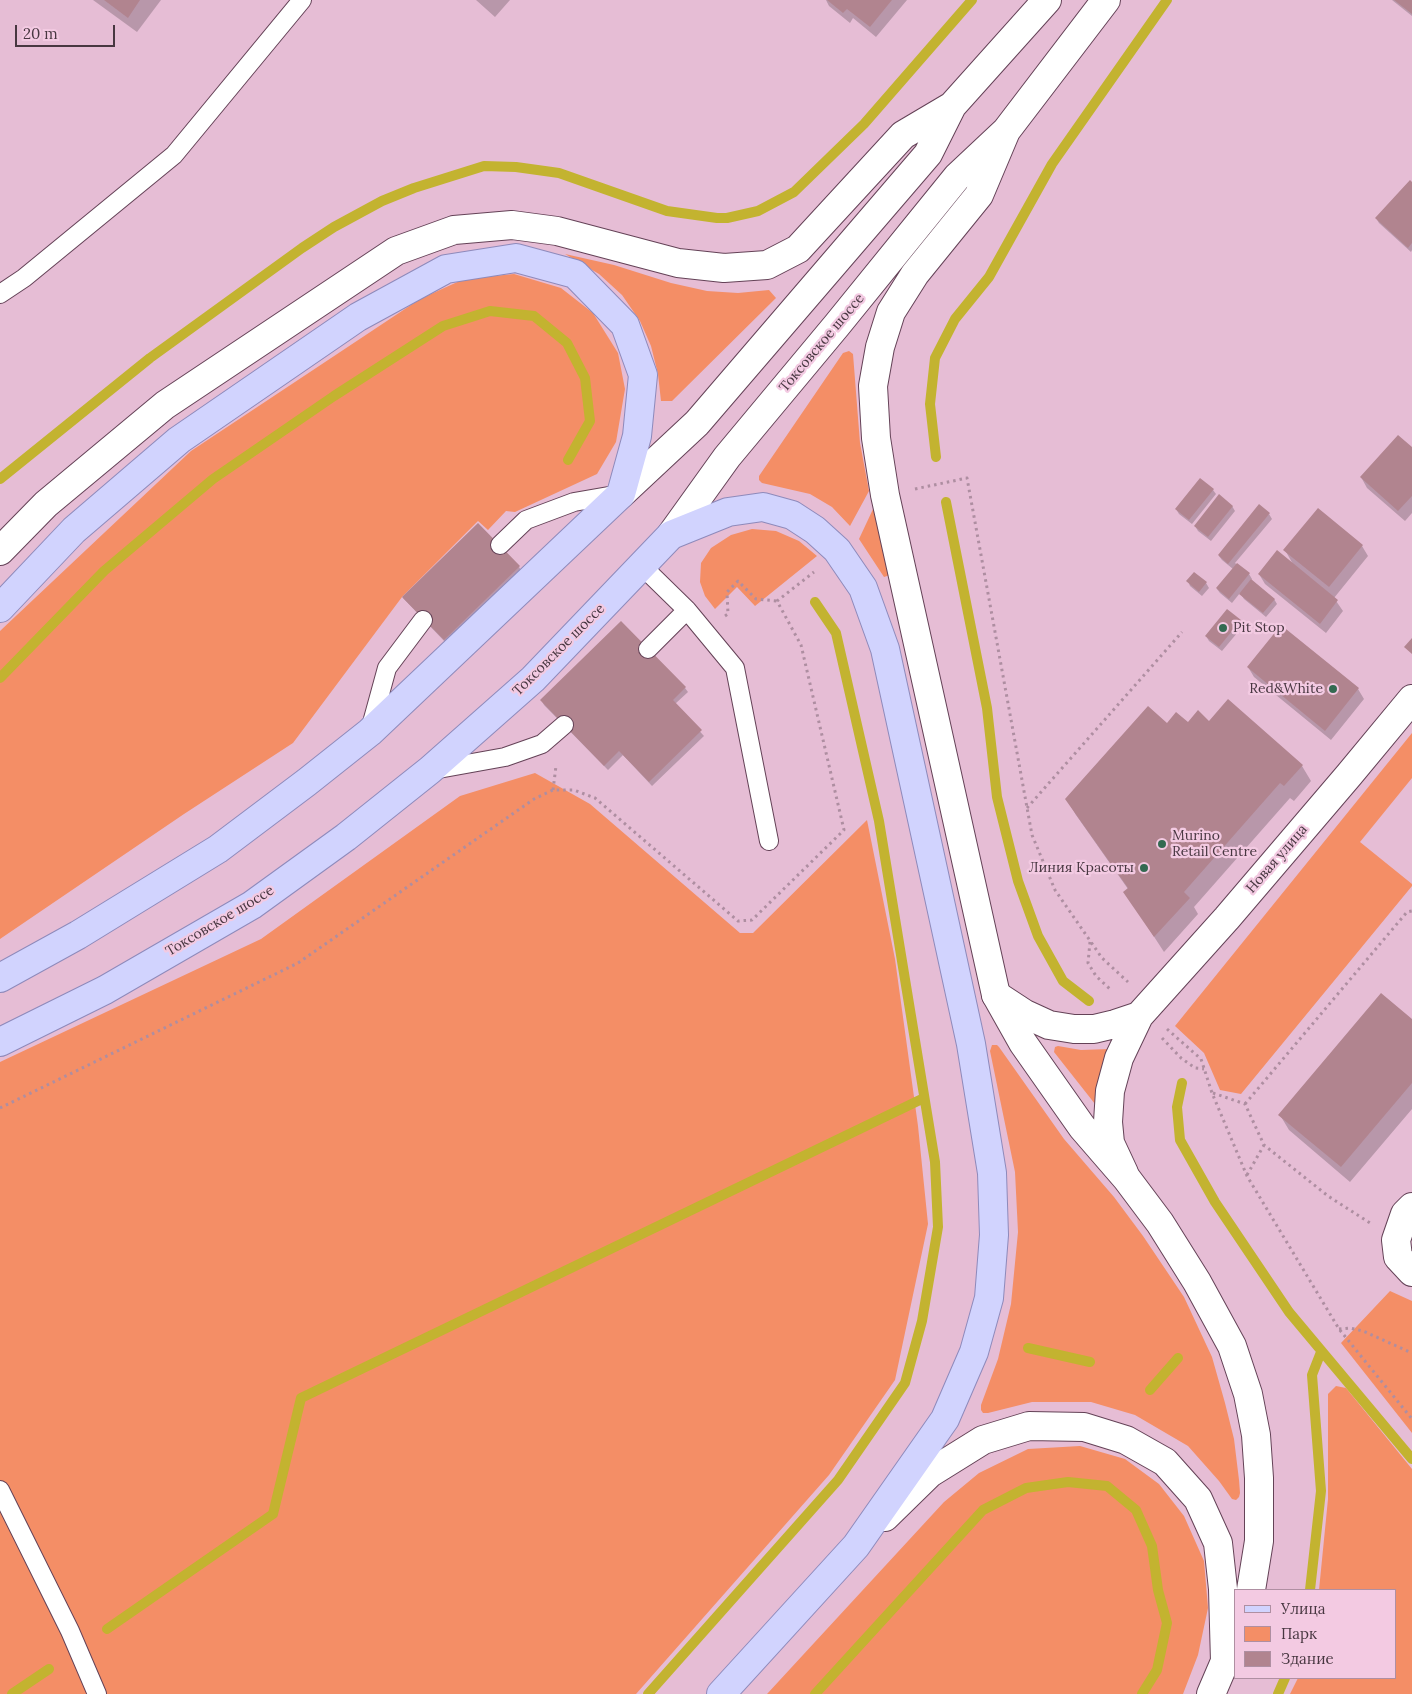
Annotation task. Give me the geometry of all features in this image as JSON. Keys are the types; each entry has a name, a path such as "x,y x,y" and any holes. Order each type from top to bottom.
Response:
{"main road":[{"path":"0,978 78,936 218,849 370,732 697,423 928,154 952,106 1048,0"},
{"path":"1106,0 1006,131 979,195 914,274 891,312 880,347 873,386 876,438 885,495 996,995 1023,1044 1082,1127 1127,1179 1160,1223 1197,1282 1232,1346 1248,1394 1256,1435 1260,1541 1251,1589"},
{"path":"0,551 46,504 165,405 396,252 454,230 512,225 557,231 678,263 724,268 767,266 798,249 903,134 952,106"},
{"name":"Токсовское шоссе","path":"0,1042 105,990 252,905 346,838 430,770 533,678 671,535 727,457 837,325 956,177 1006,131"},
{"path":"0,608 74,530 179,440 358,317 446,269 516,258 576,274 625,325 643,375 637,436 621,494"},
{"path":"671,535 728,512 763,507 792,515 815,530 837,550 863,588 885,649 971,1044 992,1173 994,1236 989,1298 974,1352 945,1419 856,1546"},
{"name":"Новая улица","path":"1139,1016 1227,918 1412,699"},
{"path":"996,995 1025,1014 1050,1025 1074,1029 1094,1029 1139,1016"},
{"path":"1127,1179 1110,1143 1108,1122 1110,1091 1119,1058 1139,1016"},
{"path":"1412,1207 1405,1214 1396,1240 1398,1257 1412,1272"},
{"path":"720,1694 856,1546 930,1473 983,1440 1029,1426 1084,1427 1126,1440 1165,1462 1198,1498 1218,1543 1223,1589 1225,1662"},
{"path":"1211,1694 1234,1639"}],"lane":[{"path":"0,294 24,278 174,155 302,0"},
{"path":"500,545 526,520 574,502 621,494"},
{"path":"642,566 687,610 735,668 769,841"},
{"path":"648,649 687,610"},
{"path":"370,732 387,668 424,620"},
{"path":"430,770 505,757 542,744 564,725"},
{"path":"0,1490 70,1631 96,1694"}],"path":[{"path":"907,490 967,478 1032,835 1055,890 1102,958 1134,988"},
{"path":"706,634 728,614 727,592 738,581 756,599 777,601 820,568"},
{"path":"0,1108 298,963 534,799 552,790 574,790 595,798 738,921 752,920 844,830 801,645 777,601"},
{"path":"1026,808 1182,632"},
{"path":"1245,1104 1407,912 1412,911"},
{"path":"1167,1028 1201,1059 1212,1093 1247,1176 1339,1330 1412,1418"},
{"path":"1212,1093 1245,1104 1264,1145 1328,1196 1396,1240"},
{"path":"1247,1176 1264,1145"},
{"path":"1339,1330 1350,1328 1363,1331 1412,1353"}],"green space":[{"path":"565,254 614,265 671,283 707,291 738,293 769,290 776,298 672,401 661,401 658,374 651,346 640,321 622,295 599,274"},
{"path":"514,274 561,288 593,313 618,353 625,389 616,442 597,474 515,512 506,511 488,530 478,521 402,597 293,743 184,814 0,939 0,631 191,451 420,299 464,279"},
{"path":"849,351 853,354 860,443 869,491 850,526 832,507 810,494 762,483 759,480 759,476 843,353"},
{"path":"874,507 890,575 884,577 859,539"},
{"path":"752,529 776,531 799,541 817,556 755,606 737,587 715,609 705,596 700,582 701,563 711,548 731,535"},
{"path":"1412,733 1412,778 1360,842 1412,884 1412,886 1241,1094 1220,1090 1204,1053 1175,1026"},
{"path":"535,773 590,804 740,933 753,933 867,820 895,959 918,1126 928,1224 895,1380 829,1475 636,1694 0,1694 0,1062 261,939 460,796"},
{"path":"992,1045 999,1047 1064,1139 1114,1197 1184,1297 1212,1357 1225,1403 1234,1439 1239,1480 1240,1493 1236,1500 1232,1499 1188,1446 1135,1415 1091,1402 1032,1402 988,1413 983,1413 981,1410 981,1405 998,1359 1011,1304 1018,1232 1015,1172 990,1051"},
{"path":"1055,1047 1081,1050 1110,1049 1098,1105 1095,1104 1054,1052"},
{"path":"1390,1291 1412,1301 1412,1433 1341,1343"},
{"path":"1336,1386 1346,1388 1412,1469 1412,1694 1290,1694 1298,1679 1397,1679 1397,1589 1319,1589 1328,1499 1328,1394"},
{"path":"1080,1446 1125,1459 1159,1484 1184,1516 1204,1561 1208,1608 1198,1655 1183,1694 767,1694 944,1502 979,1473 1028,1449"}],"building":[{"path":"104,0 140,0 128,18"},
{"path":"827,0 892,0 870,27 847,9 843,13"},
{"path":"1394,0 1412,0 1412,14"},
{"path":"1410,180 1412,182 1412,243 1408,248 1375,218"},
{"path":"1398,435 1412,447 1412,496 1398,511 1360,477"},
{"path":"1200,478 1214,489 1189,520 1175,509"},
{"path":"1219,494 1233,506 1208,537 1194,526"},
{"path":"1259,504 1270,513 1228,564 1218,555"},
{"path":"1318,508 1363,545 1329,587 1283,550"},
{"path":"478,523 520,566 444,640 402,597"},
{"path":"1277,550 1338,600 1320,624 1258,574"},
{"path":"1237,563 1250,573 1229,599 1216,588"},
{"path":"1194,572 1207,582 1199,592 1186,581"},
{"path":"1251,579 1275,599 1263,613 1239,594"},
{"name":"Pit Stop","path":"1227,609 1241,620 1219,647 1205,636"},
{"path":"621,621 686,687 673,700 702,730 649,782 619,751 604,766 540,700"},
{"path":"1281,625 1359,688 1325,731 1247,667"},
{"path":"1412,638 1412,654 1404,647"},
{"name":"Murino Retail Centre","path":"1228,699 1303,765 1284,786 1280,783 1184,892 1190,898 1154,937 1123,892 1128,888 1065,799 1148,706 1167,723 1176,712 1188,722 1198,710 1209,721"},
{"path":"1381,993 1412,1019 1412,1083 1341,1167 1278,1115"}],"waterway":[{"path":"0,479 150,358 302,248 334,227 382,201 414,188 484,166 516,167 559,173 667,211 717,218 727,218 758,211 794,192 864,124 972,0"},
{"path":"936,457 930,404 935,358 955,319 989,277 1052,164 1167,0"},
{"path":"0,678 104,571 213,479 334,396 443,326 490,311 534,316 567,343 585,378 590,421 568,460"},
{"path":"946,502 987,708 997,797 1018,881 1038,936 1063,981 1089,1001"},
{"path":"648,1694 838,1480 905,1383 922,1321 938,1227 935,1162 879,821 836,633 815,602"},
{"path":"1182,1083 1177,1107 1180,1140 1215,1202 1289,1312 1412,1459"},
{"path":"107,1629 273,1514 301,1398 924,1098"},
{"path":"1028,1348 1090,1362"},
{"path":"1310,1589 1321,1491 1312,1375 1321,1352"},
{"path":"1150,1390 1178,1358"},
{"path":"815,1694 983,1510 1026,1488 1068,1482 1107,1486 1136,1510 1152,1546 1158,1590 1167,1623 1157,1670 1142,1694"},
{"path":"12,1694 49,1669"},
{"path":"1278,1694 1285,1679"}],"place":[{"name":"Pit Stop","path":"1223,628"},
{"name":"Red&White","path":"1333,689"},
{"name":"Murino Retail Centre","path":"1162,844"},
{"name":"Линия Красоты","path":"1144,868"}]}
